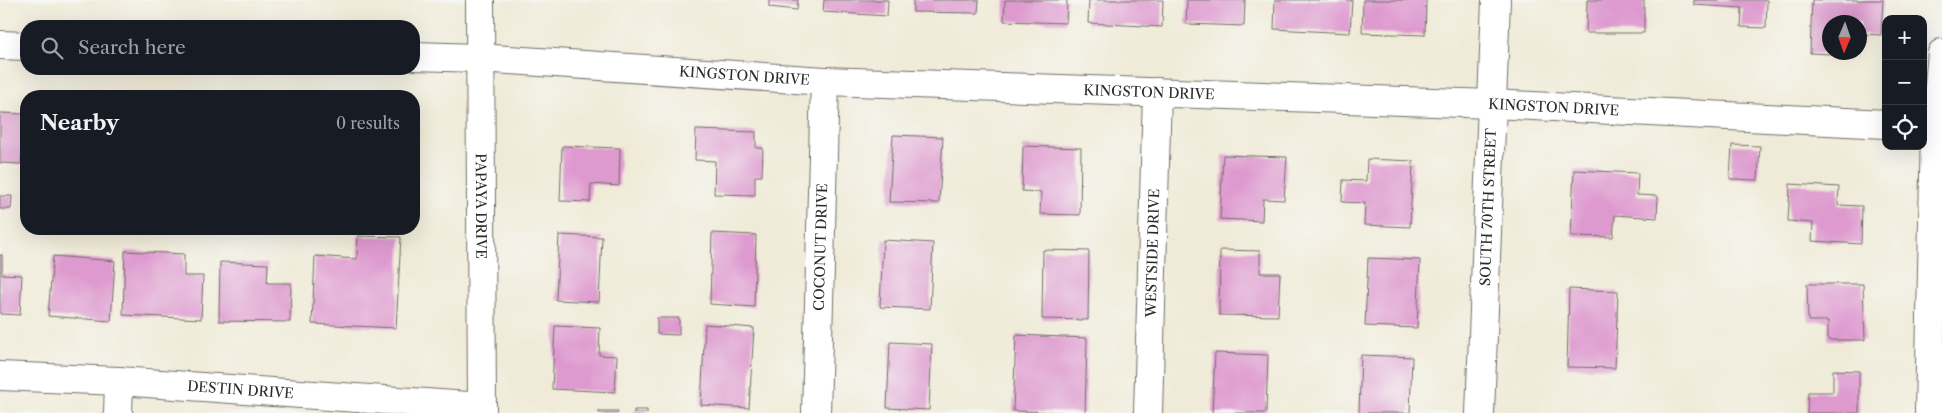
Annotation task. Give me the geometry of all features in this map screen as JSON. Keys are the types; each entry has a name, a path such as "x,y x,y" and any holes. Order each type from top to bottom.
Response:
{"street":[{"name":"PAPAYA DRIVE","path":"480,0 482,410"},
{"name":"SOUTH 70TH STREET","path":"1480,413 1496,0"},
{"path":"0,45 20,46"},
{"path":"1929,413 1933,127 1942,53"},
{"name":"KINGSTON DRIVE","path":"420,56 479,58 825,80 1492,104 1882,124"},
{"name":"COCONUT DRIVE","path":"816,413 825,80"},
{"name":"WESTSIDE DRIVE","path":"1148,413 1157,92"},
{"name":"DESTIN DRIVE","path":"0,376 119,381 482,410"},
{"path":"118,413 119,381"}],"building":[{"path":"769,0 798,0 797,10 769,7"},
{"path":"824,0 888,0 887,16 823,12"},
{"path":"913,0 979,0 978,13 913,12"},
{"path":"1005,0 1067,0 1066,23 1004,21"},
{"path":"1089,0 1163,0 1162,27 1088,23"},
{"path":"1187,0 1245,0 1244,26 1186,24"},
{"path":"1275,0 1352,0 1350,33 1274,29"},
{"path":"1363,0 1426,0 1425,35 1362,33"},
{"path":"1587,0 1644,0 1644,33 1586,33"},
{"path":"1694,0 1767,0 1766,28 1741,27 1742,8 1694,5"},
{"path":"1812,0 1883,0 1881,35 1867,34 1867,15 1822,15 1822,54 1810,53"},
{"path":"0,113 20,114 20,164 0,163"},
{"path":"696,130 756,132 756,148 763,148 762,176 755,176 755,195 714,194 715,161 695,160"},
{"path":"893,135 943,137 939,203 889,202"},
{"path":"1732,145 1760,146 1758,180 1730,179"},
{"path":"562,146 620,148 619,186 591,184 590,202 560,201"},
{"path":"1023,146 1081,148 1080,215 1040,214 1041,192 1022,191"},
{"path":"1223,155 1287,157 1284,200 1263,199 1262,221 1220,219"},
{"path":"1367,159 1413,161 1410,227 1364,225 1365,203 1342,202 1343,180 1366,181"},
{"path":"1574,170 1638,173 1637,195 1658,196 1657,218 1615,215 1613,237 1571,236"},
{"path":"1790,184 1839,187 1838,205 1862,206 1861,244 1812,241 1813,223 1788,221"},
{"path":"0,196 12,196 11,209 0,209"},
{"path":"712,233 756,235 754,307 710,304"},
{"path":"559,235 602,237 599,302 556,300"},
{"path":"358,236 401,237 396,328 312,324 315,256 357,259"},
{"path":"883,240 933,243 930,309 880,307"},
{"path":"1043,250 1089,251 1088,320 1042,319"},
{"path":"1220,250 1260,251 1260,273 1280,273 1278,316 1219,315"},
{"path":"125,251 184,254 184,276 203,276 201,319 123,315"},
{"path":"0,255 2,255 2,272 0,272"},
{"path":"53,256 115,261 111,321 48,316"},
{"path":"1368,258 1420,260 1417,328 1365,326"},
{"path":"220,262 268,264 267,283 291,283 290,322 219,321"},
{"path":"0,274 22,275 20,315 0,314"},
{"path":"1807,284 1863,284 1865,340 1828,340 1828,321 1808,321"},
{"path":"1569,289 1618,291 1615,368 1567,367"},
{"path":"657,318 679,318 679,335 657,334"},
{"path":"705,324 754,328 749,408 701,405"},
{"path":"555,326 600,328 599,355 617,356 615,392 552,389"},
{"path":"1016,335 1087,338 1085,413 1013,411"},
{"path":"890,342 932,344 929,410 887,408"},
{"path":"1215,353 1268,355 1266,413 1212,413"},
{"path":"1361,355 1412,357 1410,413 1359,413"},
{"path":"1833,370 1859,371 1859,413 1807,413 1808,392 1833,392"},
{"path":"634,410 647,410 647,413 634,413"},
{"path":"599,411 618,411 618,413 599,413"}]}
